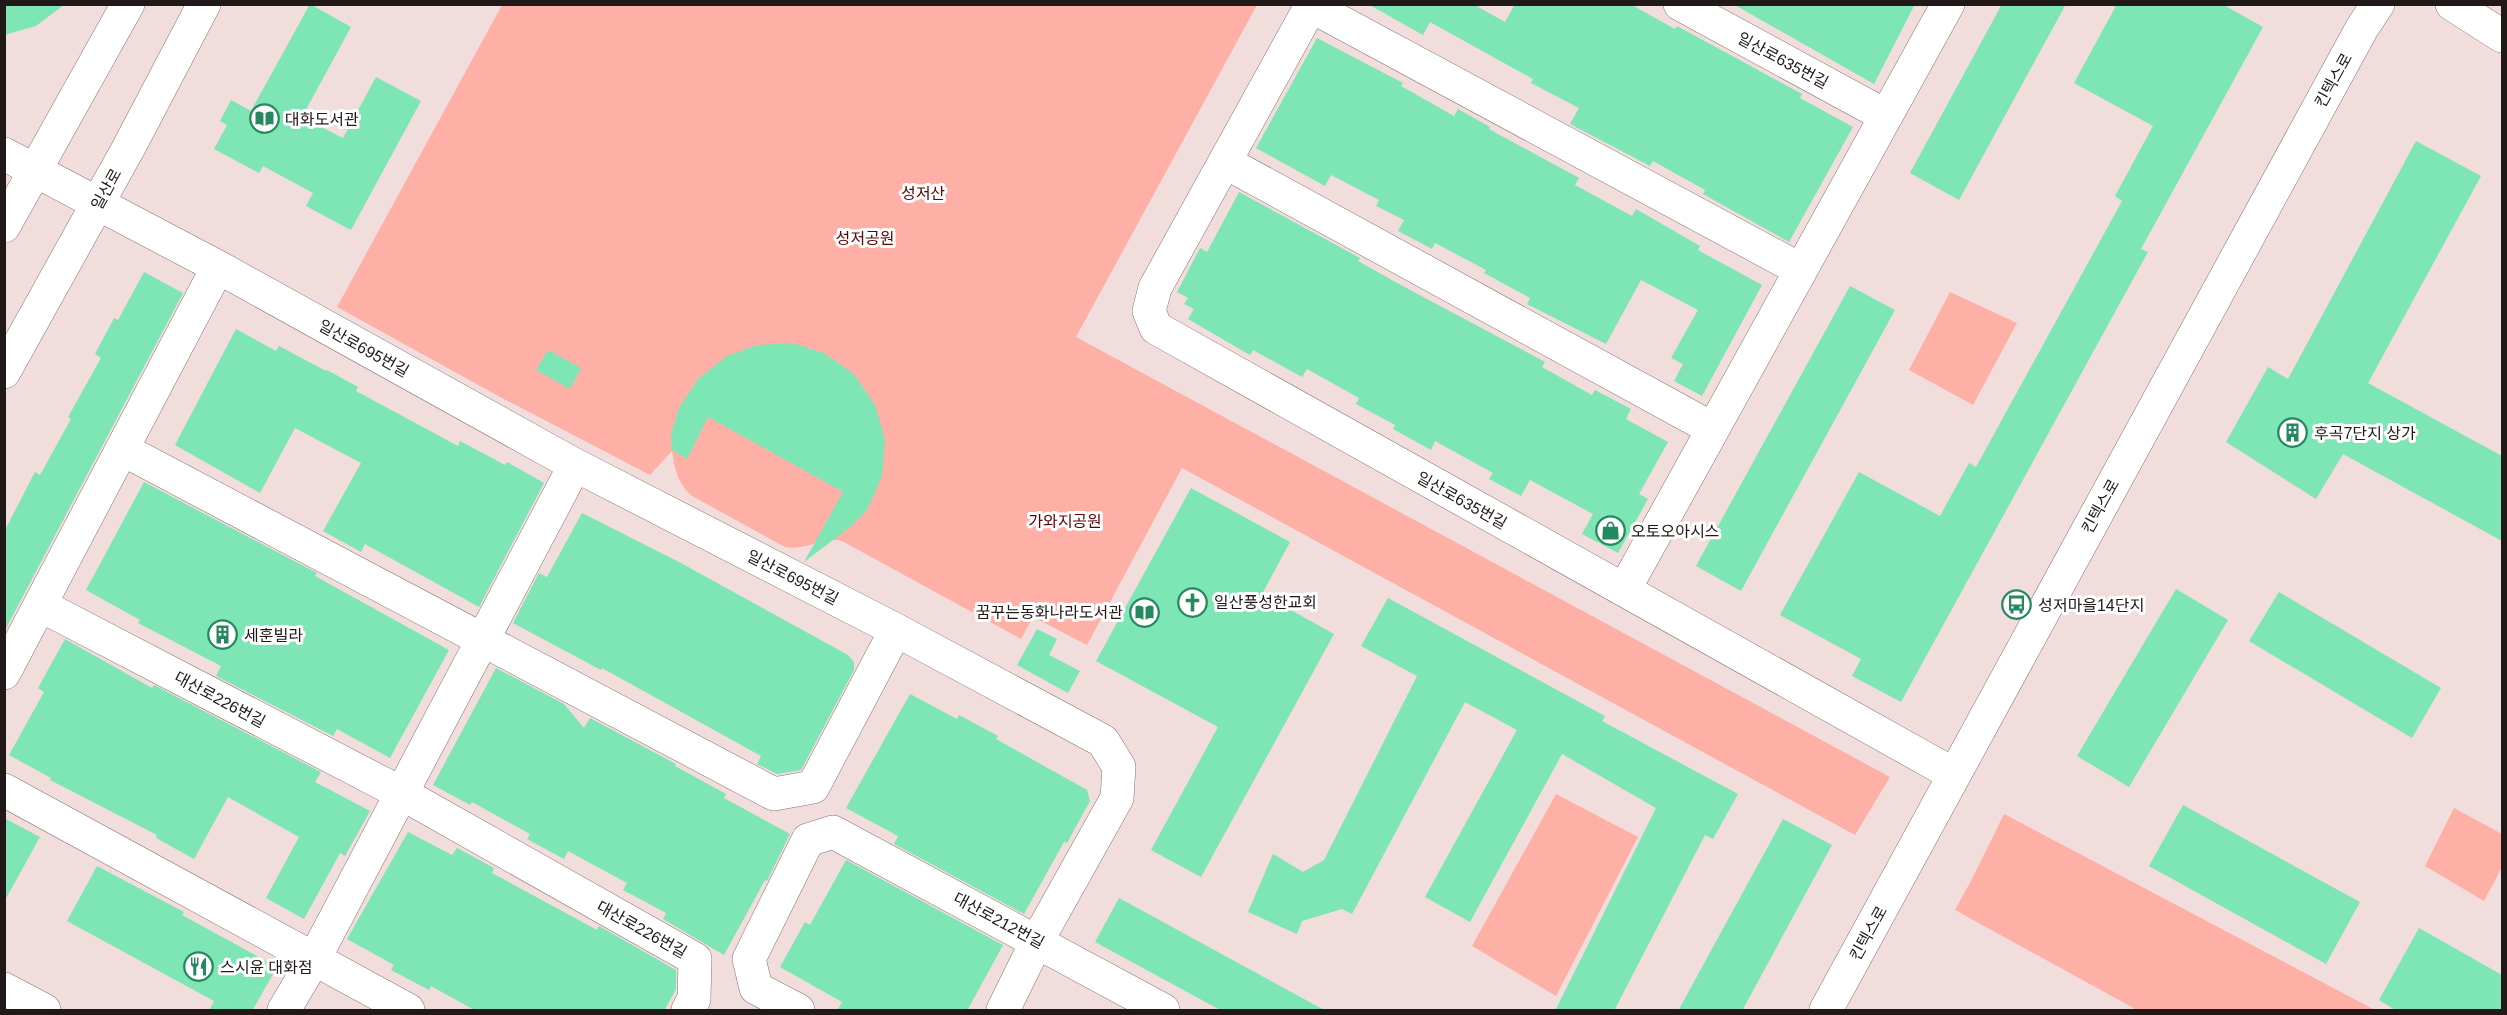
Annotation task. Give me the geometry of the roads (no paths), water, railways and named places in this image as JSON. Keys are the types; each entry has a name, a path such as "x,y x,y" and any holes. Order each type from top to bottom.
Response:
{"street":[{"path":"4,226 128,4"},
{"name":"일산로","path":"4,372 204,4"},
{"name":"일산로635번길","path":"1680,4 1886,116"},
{"path":"1624,590 1948,4"},
{"name":"킨텍스로","path":"1826,1011 2350,48 2378,4"},
{"path":"2451,4 2502,36"},
{"path":"1713,429 1225,162 1311,5 1801,270"},
{"name":"일산로695번길","path":"4,154 218,267 575,465 896,630 1103,741 1119,767 1117,798 1037,941 1003,1011"},
{"name":"일산로635번길","path":"1225,162 1155,288 1149,311 1156,328 1953,774"},
{"path":"4,673 218,267"},
{"path":"122,449 774,794 813,788 896,630"},
{"path":"284,1011 314,959 575,465"},
{"name":"대산로226번길","path":"40,605 401,793 695,959 694,999 688,1011"},
{"path":"4,790 408,1011"},
{"name":"대산로212번길","path":"798,1011 756,988 749,960 808,840 833,832 1163,1011"},
{"path":"4,989 44,1011"}],"place":[{"name":"대화도서관","path":"264,119"},
{"name":"후곡7단지 상가","path":"2293,433"},
{"name":"오토오아시스","path":"1610,531"},
{"name":"일산풍성한교회","path":"1193,602"},
{"name":"성저마을14단지","path":"2017,605"},
{"name":"꿈꾸는동화나라도서관","path":"1144,612"},
{"name":"세훈빌라","path":"223,635"},
{"name":"스시윤 대화점","path":"199,967"}],"park label":[{"name":"성저산","path":"923,193"},
{"name":"성저공원","path":"865,238"},
{"name":"가와지공원","path":"1065,521"}]}
